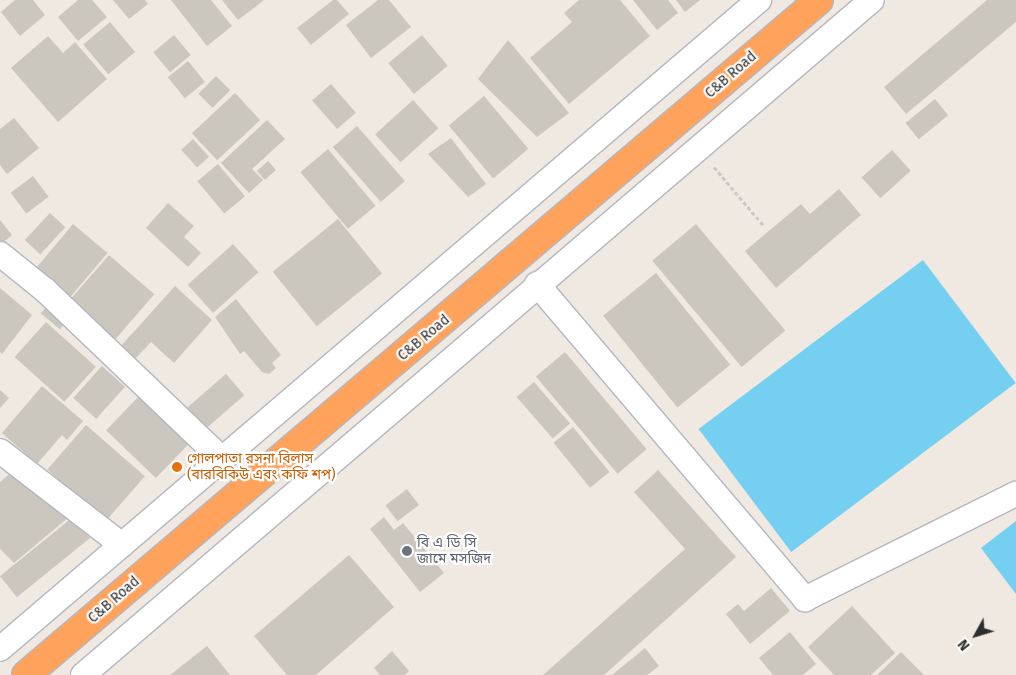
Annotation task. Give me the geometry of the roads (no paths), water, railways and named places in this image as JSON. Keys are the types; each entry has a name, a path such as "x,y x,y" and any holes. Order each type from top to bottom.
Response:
{"highway":[{"name":"C&B Road","path":"26,675 819,0"}],"street":[{"path":"0,649 759,0"},
{"path":"83,675 538,284 699,150 872,0"},
{"path":"0,254 45,290 223,460"},
{"path":"538,284 805,599 1016,494"},
{"path":"0,451 122,545"}],"water":[{"path":"923,260 1016,383 791,552 699,429"},
{"path":"1016,521 1016,594 981,548"}],"place":[{"name":"গোলপাতা রসনা বিলাস (বারবিকিউ এবং কফি শপ)","path":"177,467"},
{"name":"বি এ ডি সি জামে মসজিদ","path":"407,551"}]}
